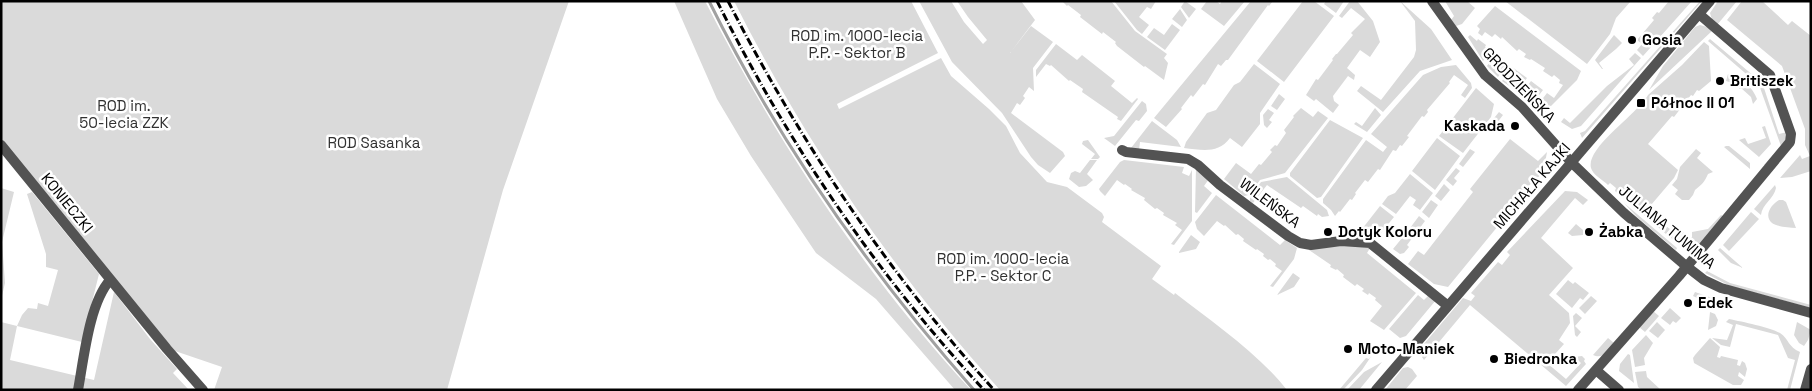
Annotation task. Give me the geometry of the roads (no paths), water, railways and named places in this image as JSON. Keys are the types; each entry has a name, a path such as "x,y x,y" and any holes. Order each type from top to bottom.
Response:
{"street":[{"name":"GRODZIEŃSKA","path":"1432,1 1455,36 1485,75 1522,107 1571,162"},
{"name":"MICHAŁA KAJKI","path":"1376,390 1710,1"},
{"path":"1578,390 1786,148 1791,138 1770,75 1699,14"},
{"name":"KONIECZKI","path":"1,145 167,349 204,390"},
{"name":"WILEŃSKA","path":"1122,150 1188,159 1194,162 1288,236 1300,242 1311,245 1341,241 1370,243 1448,306"},
{"name":"JULIANA TUWIMA","path":"1571,162 1630,219 1704,280 1721,288 1811,313"},
{"path":"78,390 94,308 100,293 110,280"},
{"path":"1805,390 1811,369"},
{"path":"1596,370 1619,390"}],"waterway":[{"path":"709,1 765,105 829,204 863,253 974,390"}],"railway":[{"path":"717,1 773,105 837,205 907,301 984,390"},
{"path":"728,1 785,105 848,204 918,300 994,390"}],"place":[{"name":"Gosia","path":"1632,40"},
{"name":"Britiszek","path":"1720,81"},
{"name":"Północ II 01","path":"1641,103"},
{"name":"Kaskada","path":"1515,126"},
{"name":"Dotyk Koloru","path":"1328,232"},
{"name":"Żabka","path":"1589,232"},
{"name":"Edek","path":"1688,303"},
{"name":"Moto-Maniek","path":"1348,349"},
{"name":"Biedronka","path":"1494,359"}],"park label":[{"name":"ROD im. 1000-lecia P.P. - Sektor B","path":"857,44"},
{"name":"ROD im. 50-lecia ZZK","path":"124,114"},
{"name":"ROD Sasanka","path":"374,143"},
{"name":"ROD im. 1000-lecia P.P. - Sektor C","path":"1003,268"}]}
